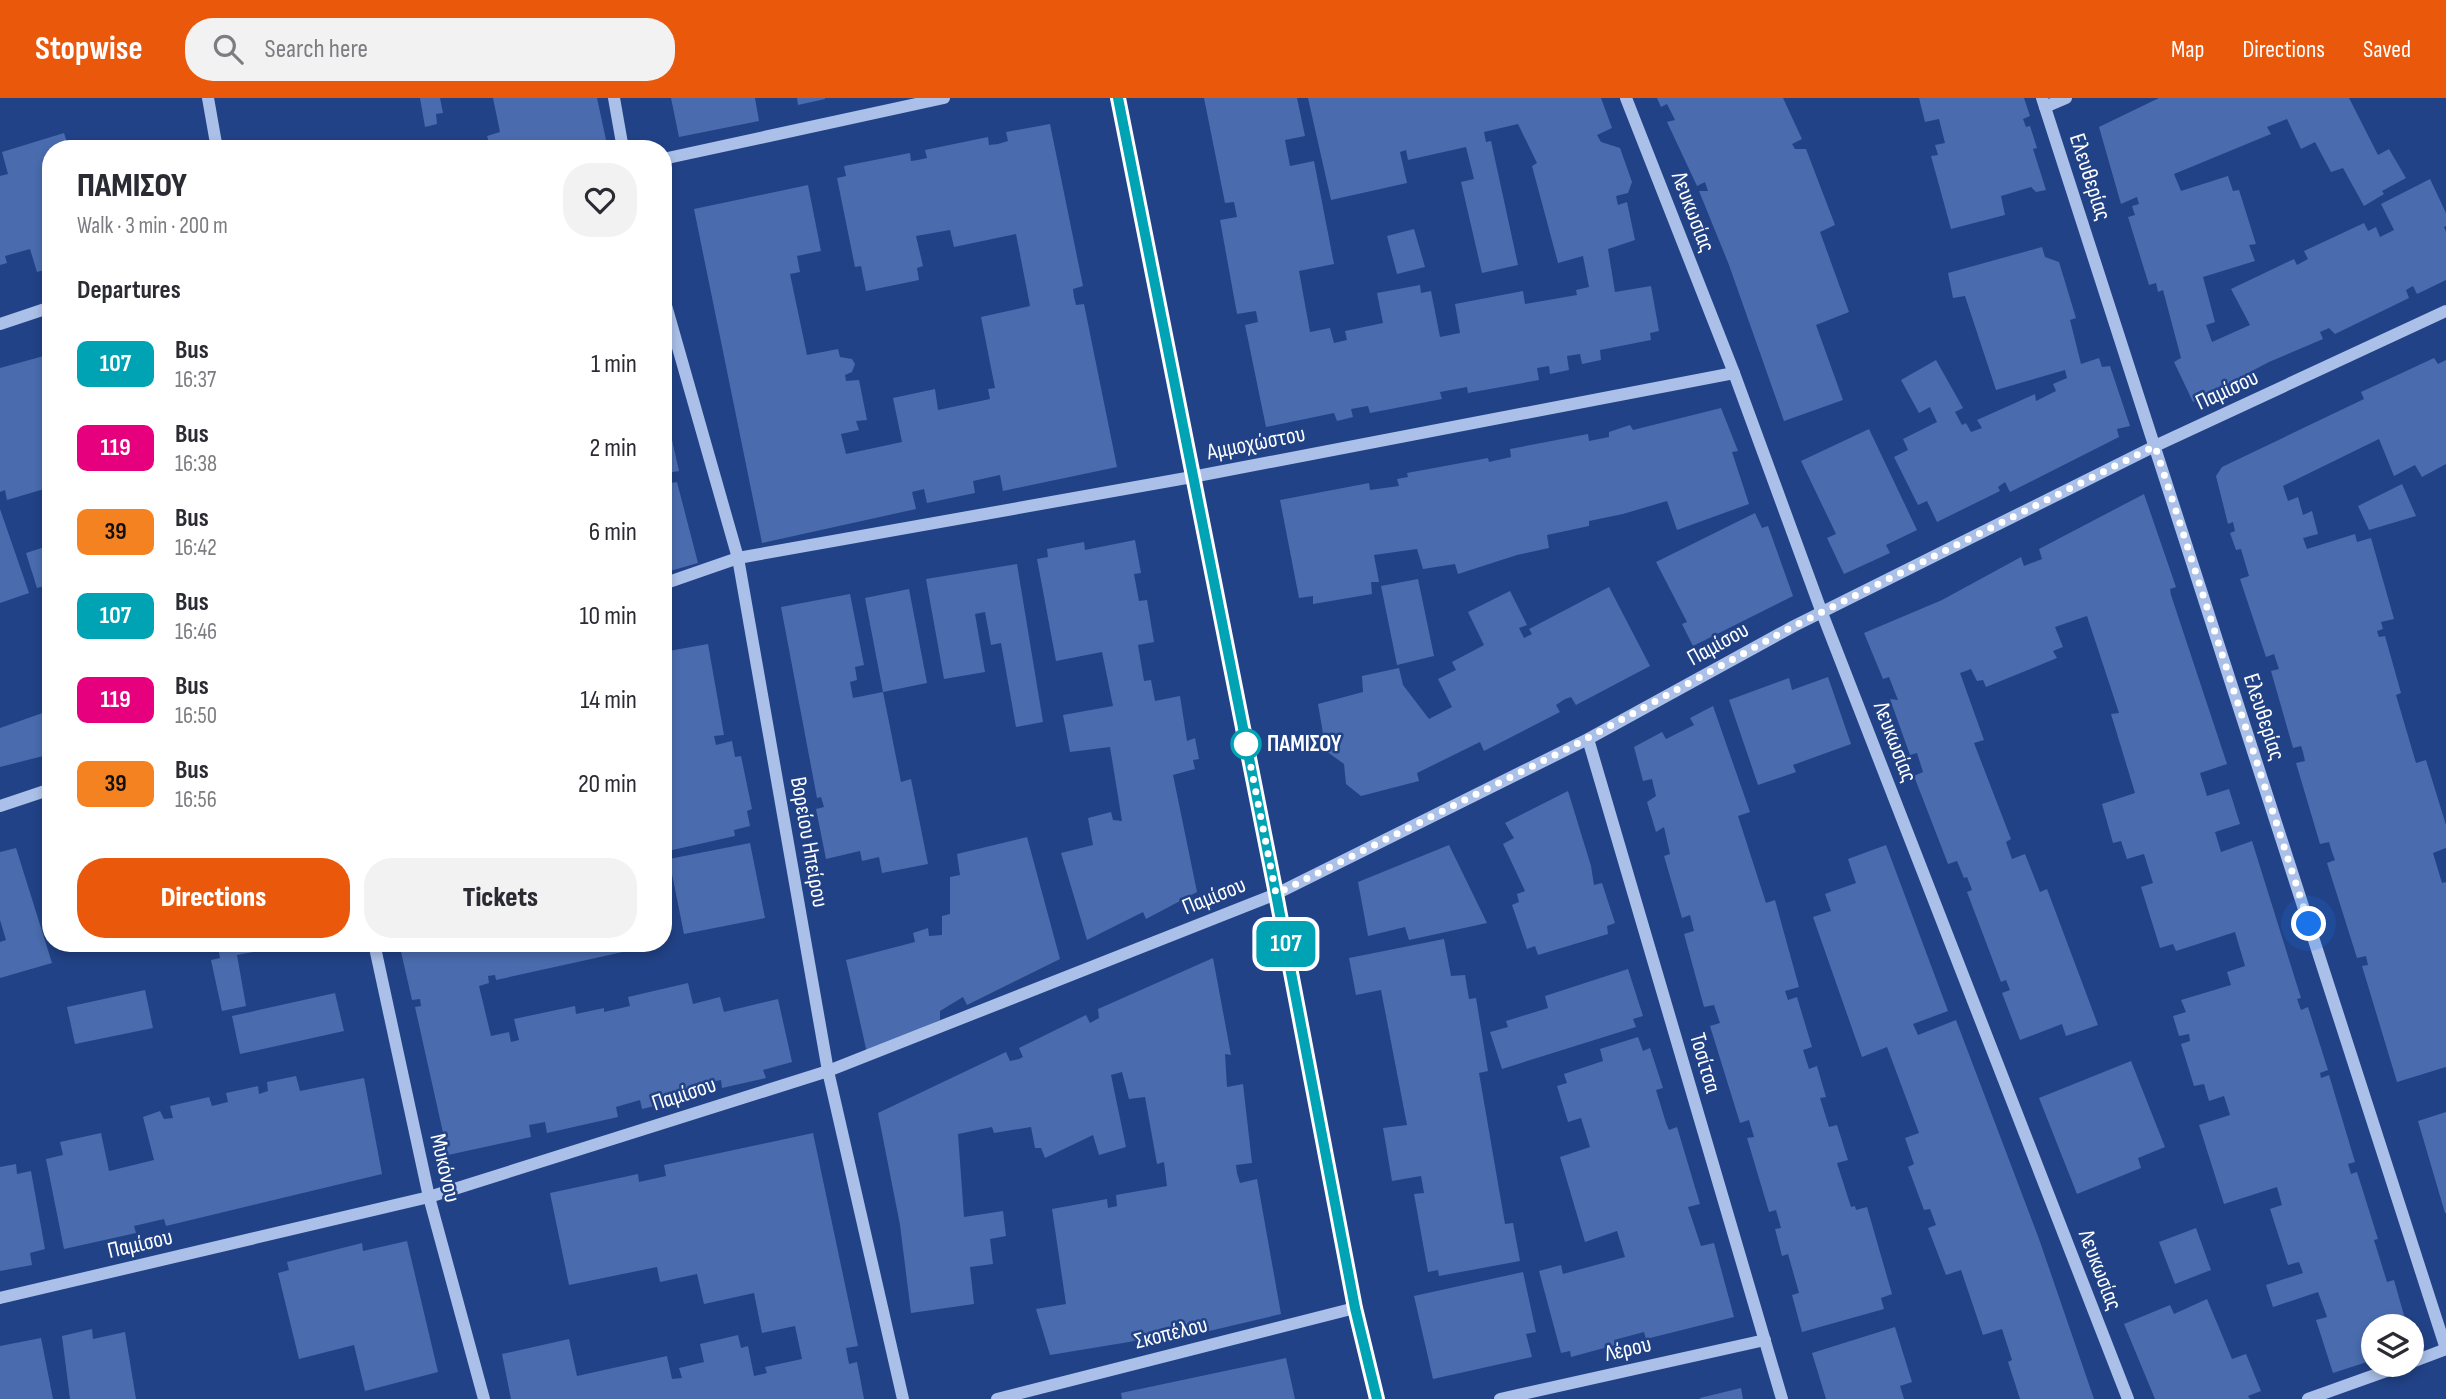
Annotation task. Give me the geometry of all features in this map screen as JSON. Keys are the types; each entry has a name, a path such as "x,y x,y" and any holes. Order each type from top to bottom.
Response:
{"street":[{"path":"208,98 215,140"},
{"path":"614,98 622,140"},
{"path":"672,157 944,98"},
{"path":"1118,98 1355,1308 1377,1399"},
{"name":"Λευκωσίας","path":"1626,98 1734,373 1822,612 2128,1399"},
{"path":"2044,103 2066,98"},
{"name":"Ελευθερίας","path":"2044,103 2446,1349"},
{"path":"0,324 42,310"},
{"name":"Παμίσου","path":"0,1298 429,1197 828,1071 1276,894 1588,739 1822,612 2155,446 2446,311"},
{"name":"Βορείου Ηπείρου","path":"672,327 738,558 828,1071 903,1399"},
{"name":"Αμμοχώστου","path":"672,581 738,558 1192,477 1734,373"},
{"name":"Τοσίτσα","path":"1588,739 1782,1399"},
{"path":"0,806 42,792"},
{"name":"Μυκόνου","path":"376,952 429,1197 484,1399"},
{"name":"Σκοπέλου","path":"997,1399 1355,1308"},
{"name":"Λέρου","path":"1500,1399 1765,1340"},
{"path":"2424,1357 2446,1349"},
{"path":"2308,1399 2369,1377"}],"building":[{"path":"420,98 440,98 443,113 436,114 437,124 425,127"},
{"path":"493,98 597,98 606,140 488,140 487,136 500,132"},
{"path":"671,98 755,98 759,121 679,137"},
{"path":"797,98 825,98 825,99 798,105"},
{"path":"1204,98 1297,98 1305,136 1285,140 1290,166 1314,161 1334,264 1299,271 1310,332 1330,328 1334,343 1347,340 1345,331 1383,323 1377,293 1420,285 1421,293 1431,291 1440,337 1460,333 1455,304 1523,291 1525,304 1577,295 1576,290 1589,287 1583,256 1558,263 1532,166 1537,163 1518,124 1484,132 1486,142 1491,141 1518,265 1482,273 1461,182 1474,179 1466,147 1408,160 1406,150 1400,152 1407,183 1331,200 1308,98 1601,98 1612,128 1597,135 1601,142 1620,148 1632,182 1628,193 1616,196 1618,205 1627,202 1635,240 1608,249 1615,292 1651,286 1659,331 1650,333 1651,340 1600,350 1601,360 1582,364 1580,354 1567,356 1569,370 1550,374 1549,366 1537,368 1539,380 1468,393 1467,387 1440,392 1442,399 1370,413 1368,406 1351,409 1353,417 1337,421 1334,413 1266,427 1245,325 1258,322 1256,311 1237,314 1220,220 1237,217 1234,202 1225,203"},
{"path":"1657,98 1783,98 1802,139 1792,144 1795,149 1806,149 1835,225 1820,232 1849,312 1816,325 1843,400 1784,421 1729,265 1699,191 1708,191 1705,182 1697,186 1667,122 1675,120 1667,104 1661,107"},
{"path":"1919,98 2024,98 2030,116 2023,119 2026,127 2030,126 2037,148 2033,149 2046,190 2036,192 2031,187 2001,196 2005,215 1951,229 1931,156 1938,155 1935,145 1945,143 1939,119 1925,122"},
{"path":"2159,98 2349,98 2378,155 2389,149 2406,178 2382,191 2384,194 2364,206 2343,168 2331,172 2315,142 2301,149 2287,119 2267,127 2271,134 2174,174 2181,191 2228,176 2233,191 2239,190 2256,244 2249,245 2255,261 2203,277 2215,322 2206,325 2212,342 2250,325 2231,289 2294,259 2297,265 2308,259 2304,251 2364,223 2368,231 2376,227 2380,237 2394,230 2381,204 2430,179 2446,213 2446,280 2417,294 2413,286 2406,290 2409,298 2335,334 2329,328 2320,332 2323,339 2269,362 2193,402 2174,362 2181,358 2163,290 2158,292 2156,283 2149,285 2128,217 2135,215 2132,206 2139,204 2137,197 2121,204 2099,127"},
{"path":"1050,124 1083,286 1073,289 1074,297 1076,305 1084,304 1117,467 1003,491 1000,475 973,481 975,493 927,503 924,489 912,492 916,509 762,543 694,209 808,185 821,251 797,256 800,272 790,274 807,355 838,349 840,357 852,359 855,364 852,372 845,375 846,381 859,380 867,420 856,421 859,430 841,434 846,454 902,442 893,398 935,389 938,410 990,399 988,389 995,388 981,317 1030,306 1016,234 954,247 950,230 916,236 923,266 917,268 919,280 866,291 861,266 855,267 837,178 846,176 844,166 910,153 911,161 918,160 927,158 925,150 988,137 989,145 998,144 1008,141 1006,132"},
{"path":"64,133 66,140 42,140 42,271 37,272 30,249 5,256 7,263 0,265 0,176 8,174 2,152"},
{"path":"1414,229 1425,267 1397,274 1387,236"},
{"path":"2042,247 2045,257 2059,262 2076,318 2070,320 2081,364 2099,358 2102,367 2110,366 2130,426 2117,429 2119,437 2010,492 2005,482 1998,487 2000,491 1937,522 1927,501 1918,505 1894,457 1908,450 1903,439 1937,422 1930,407 1919,413 1901,380 1936,360 1963,408 1955,412 1962,425 1966,423 1971,432 1982,428 1977,420 2035,394 2036,401 2056,391 2053,384 2067,378 2065,370 1996,390 1965,296 1953,298 1948,273"},
{"path":"42,356 42,490 7,500 5,490 0,492 0,368"},
{"path":"2434,358 2438,364 2446,360 2446,464 2422,477 2415,465 2394,476 2379,439 2283,486 2288,501 2298,497 2303,515 2312,511 2318,534 2303,538 2307,549 2355,534 2357,542 2371,538 2394,619 2381,622 2383,629 2377,631 2379,637 2385,636 2401,693 2396,695 2416,763 2426,760 2446,825 2446,848 2433,853 2442,883 2446,882 2446,1067 2397,1082 2362,966 2368,965 2366,956 2357,958 2327,863 2335,860 2329,842 2320,844 2296,763 2305,761 2301,746 2293,748 2271,671 2279,669 2274,654 2266,657 2240,579 2249,576 2241,549 2236,550 2230,533 2235,531 2233,522 2228,524 2216,476 2222,467 2364,399 2361,392"},
{"path":"1721,408 1738,451 1732,452 1749,504 1677,530 1667,501 1589,521 1589,526 1547,535 1549,548 1458,574 1455,564 1423,569 1417,549 1374,555 1379,582 1371,582 1372,594 1313,604 1313,596 1299,598 1280,500 1369,483 1370,490 1399,486 1397,479 1408,477 1407,473 1488,458 1489,462 1511,457 1510,449 1588,434 1589,441 1609,437 1609,432 1630,425 1633,430"},
{"path":"1869,429 1917,530 1886,545 1890,553 1844,574 1827,538 1836,534 1801,461"},
{"path":"672,440 679,471 672,472"},
{"path":"677,482 698,563 672,570 672,483"},
{"path":"2402,484 2416,516 2369,530 2358,506"},
{"path":"2144,494 2176,587 2170,589 2171,595 2227,764 2200,773 2207,796 2229,789 2240,824 2215,832 2221,852 2252,841 2301,998 2297,999 2301,1010 2308,1007 2328,1070 2320,1073 2321,1078 2329,1075 2355,1162 2348,1164 2351,1174 2357,1172 2378,1239 2374,1240 2387,1282 2394,1280 2404,1314 2361,1314 2361,1364 2333,1373 2316,1320 2327,1317 2318,1292 2273,1307 2266,1285 2303,1273 2299,1262 2288,1265 2270,1209 2282,1205 2277,1187 2224,1204 2199,1125 2230,1115 2224,1096 2209,1101 2204,1084 2194,1086 2181,1044 2190,1041 2189,1034 2179,1036 2173,1016 2186,1012 2181,1000 2231,985 2227,972 2245,966 2235,932 2176,951 2173,944 2160,948 2141,887 2153,883 2144,854 2127,859 2121,841 2113,843 2102,804 2135,793 2111,714 2119,713 2087,616 2055,627 2063,647 2053,651 2057,658 1986,687 1983,680 1977,681 1971,669 1960,673 1984,740 1974,743 2011,839 2006,842 2012,859 2025,854 2040,892 2047,889 2098,1025 2066,1036 2062,1024 2020,1040 2002,993 2010,990 2006,980 2001,982 1967,892 1972,890 1967,877 1964,878 1957,861 1948,864 1914,776 1923,772 1917,753 1910,755 1890,699 1898,700 1889,677 1883,679 1864,633 1942,600 2021,557 2024,566 2042,559 2039,549"},
{"path":"0,509 29,593 0,603"},
{"path":"1755,513 1762,528 1768,526 1793,596 1693,646 1682,624 1687,622 1656,562"},
{"path":"1135,540 1141,573 1134,574 1139,601 1147,600 1154,642 1138,645 1144,681 1151,680 1155,701 1180,696 1187,741 1195,738 1199,759 1193,760 1195,769 1173,775 1197,892 1146,919 1143,912 1087,940 1061,853 1093,845 1088,818 1111,812 1113,820 1122,821 1110,747 1070,752 1063,715 1113,706 1102,652 1056,661 1037,559 1048,557 1047,549 1084,542 1085,550"},
{"path":"42,548 42,587 37,588 26,553"},
{"path":"1017,564 1043,722 1016,727 1001,643 991,645 985,612 975,614 985,672 944,679 926,579"},
{"path":"1418,579 1434,656 1397,665 1381,586"},
{"path":"1609,587 1650,666 1576,705 1571,697 1565,699 1556,705 1560,712 1484,751 1480,742 1417,773 1419,781 1361,796 1346,784 1344,764 1326,751 1318,704 1363,692 1362,676 1399,668 1403,685 1429,719 1452,707 1438,679 1456,670 1452,662 1484,645 1468,612 1510,591 1527,625 1519,628 1524,638 1532,634 1529,629"},
{"path":"909,589 927,683 883,692 865,598"},
{"path":"850,594 864,665 855,667 857,680 850,682 853,698 883,692 901,782 911,779 928,864 882,873 879,857 862,861 860,851 826,859 816,809 824,807 821,797 817,798 781,607"},
{"path":"708,644 724,735 714,736 716,745 732,741 735,757 741,756 752,809 747,811 750,826 734,830 735,836 672,850 672,650"},
{"path":"1828,677 1851,744 1793,765 1796,772 1758,785 1729,700 1789,678 1792,690"},
{"path":"1713,706 1750,812 1738,816 1766,903 1775,900 1799,987 1785,991 1788,1000 1797,997 1812,1047 1803,1050 1809,1069 1817,1066 1826,1097 1820,1098 1829,1127 1837,1125 1848,1160 1837,1163 1851,1207 1855,1206 1856,1210 1867,1207 1892,1294 1881,1298 1884,1309 1802,1332 1792,1295 1799,1293 1788,1254 1782,1256 1775,1229 1781,1228 1776,1210 1769,1212 1747,1138 1754,1137 1749,1120 1740,1123 1710,1026 1720,1023 1714,1005 1704,1007 1684,934 1694,931 1690,915 1682,918 1664,856 1670,854 1664,827 1656,832 1647,802 1656,796 1652,779 1643,781 1634,747 1662,732 1666,739 1694,725 1690,718"},
{"path":"42,713 42,756 0,767 0,728"},
{"path":"1568,791 1591,866 1594,885 1602,883 1615,923 1607,926 1608,934 1538,955 1535,946 1527,949 1512,905 1519,902 1517,894 1525,891 1503,844 1514,838 1505,823"},
{"path":"1027,837 1060,959 967,1005 963,997 940,1011 940,1020 867,1053 846,960 915,942 913,933 928,928 929,936 942,935 942,916 950,914 950,877 960,875 957,854"},
{"path":"750,843 765,918 684,934 672,874 672,858"},
{"path":"1449,845 1487,923 1409,940 1405,927 1368,936 1358,882"},
{"path":"1886,845 1948,1011 1913,1024 1918,1035 1956,1020 2039,1239 2094,1399 2020,1399 2008,1362 2012,1360 2002,1329 1983,1335 1961,1270 1946,1275 1928,1228 1936,1225 1930,1209 1924,1210 1908,1167 1914,1164 1905,1138 1919,1133 1887,1047 1862,1057 1813,917 1831,911 1825,894 1856,883 1848,859"},
{"path":"16,848 42,931 42,952 49,952 52,963 0,978 0,942 6,940 0,920 0,852"},
{"path":"1444,939 1451,976 1465,975 1469,999 1476,998 1488,1071 1479,1073 1505,1224 1513,1223 1520,1261 1439,1276 1438,1270 1428,1272 1414,1194 1424,1193 1421,1176 1392,1181 1383,1128 1407,1125 1381,990 1356,995 1349,958"},
{"path":"219,952 253,952 237,955 246,1006 222,1011 211,960 220,958"},
{"path":"401,952 623,952 496,980 495,975 488,976 489,983 479,986 491,1036 509,1032 511,1042 519,1040 514,1019 575,1006 576,1014 604,1008 604,1012 630,1006 628,997 688,983 693,1004 720,997 724,1012 778,999 792,1062 763,1070 766,1078 722,1088 721,1080 695,1086 697,1096 642,1109 640,1100 616,1107 618,1117 547,1133 545,1122 529,1125 531,1137 448,1155 415,1007 421,1006 420,999 412,1000"},
{"path":"1213,958 1231,1055 1225,1054 1227,1087 1243,1084 1252,1163 1236,1165 1237,1173 1240,1183 1257,1179 1281,1314 1171,1340 1171,1332 1050,1355 1036,1309 1066,1304 1052,1209 1107,1199 1108,1208 1117,1206 1116,1195 1167,1186 1164,1162 1157,1164 1145,1097 1129,1099 1122,1072 1111,1075 1126,1147 1099,1155 1093,1135 1045,1158 1041,1148 1035,1148 1031,1127 994,1133 992,1127 958,1134 964,1217 1003,1211 1006,1236 990,1239 993,1264 970,1267 974,1304 911,1313 900,1225 878,1113 1006,1052 1010,1061 1019,1059 1023,1057 1019,1048 1086,1015 1090,1023 1099,1018 1098,1009"},
{"path":"1628,969 1643,1016 1633,1019 1636,1027 1502,1069 1490,1032 1508,1027 1506,1021 1548,1008 1545,996"},
{"path":"145,990 153,1028 75,1044 67,1007"},
{"path":"335,993 344,1031 240,1054 232,1016"},
{"path":"1638,1037 1643,1051 1650,1048 1663,1088 1656,1090 1669,1130 1677,1127 1700,1204 1688,1207 1701,1246 1714,1243 1734,1317 1646,1339 1644,1332 1614,1340 1615,1345 1571,1357 1570,1351 1561,1353 1539,1271 1561,1265 1563,1274 1625,1257 1617,1231 1585,1242 1560,1157 1590,1147 1581,1118 1568,1122 1557,1086 1567,1083 1564,1074 1603,1061 1600,1049"},
{"path":"2131,1061 2165,1147 2138,1158 2141,1168 2077,1194 2039,1098"},
{"path":"296,1076 300,1091 364,1078 382,1174 166,1226 164,1219 134,1226 136,1233 64,1249 46,1159 63,1155 60,1142 101,1133 109,1171 154,1160 143,1117 160,1111 164,1119 173,1118 170,1106 209,1097 212,1106 228,1102 226,1093 258,1086 259,1094 268,1091 267,1082"},
{"path":"2446,1112 2446,1213 2445,1213 2418,1121"},
{"path":"813,1133 858,1346 846,1348 849,1364 857,1362 864,1399 511,1399 502,1354 569,1339 577,1376 667,1356 672,1379 682,1378 679,1368 704,1362 700,1344 738,1335 741,1348 748,1346 754,1376 767,1373 765,1367 802,1359 795,1326 762,1333 754,1293 704,1304 697,1274 660,1282 657,1267 569,1285 550,1193 638,1174 639,1182 666,1176 664,1165"},
{"path":"16,1164 17,1174 31,1171 45,1249 30,1253 32,1265 0,1271 0,1167"},
{"path":"2196,1228 2211,1270 2175,1284 2159,1242"},
{"path":"407,1241 438,1372 365,1391 354,1345 299,1359 278,1273 289,1270 287,1262 362,1243 363,1251"},
{"path":"1523,1272 1536,1332 1526,1334 1532,1357 1433,1379 1414,1296"},
{"path":"2207,1299 2232,1359 2246,1354 2261,1391 2248,1396 2250,1399 2155,1399 2124,1324 2170,1305 2174,1314"},
{"path":"1895,1327 1912,1382 1900,1386 1904,1399 1826,1399 1812,1353"},
{"path":"92,1329 93,1339 125,1332 136,1399 70,1399 62,1336"},
{"path":"41,1338 53,1399 0,1399 0,1346"},
{"path":"1286,1358 1295,1399 1122,1399 1121,1393"},
{"path":"1741,1388 1743,1399 1700,1399 1700,1398"}],"bus line":[{"name":"107","path":"1118,98 1355,1308 1377,1399"}],"place":[{"name":"ΠΑΜΙΣΟΥ","path":"1246,744"}],"route":[{"path":"1246,744 1245,737 1276,894 1571,747 1794,626 2155,446 2309,924"}]}
